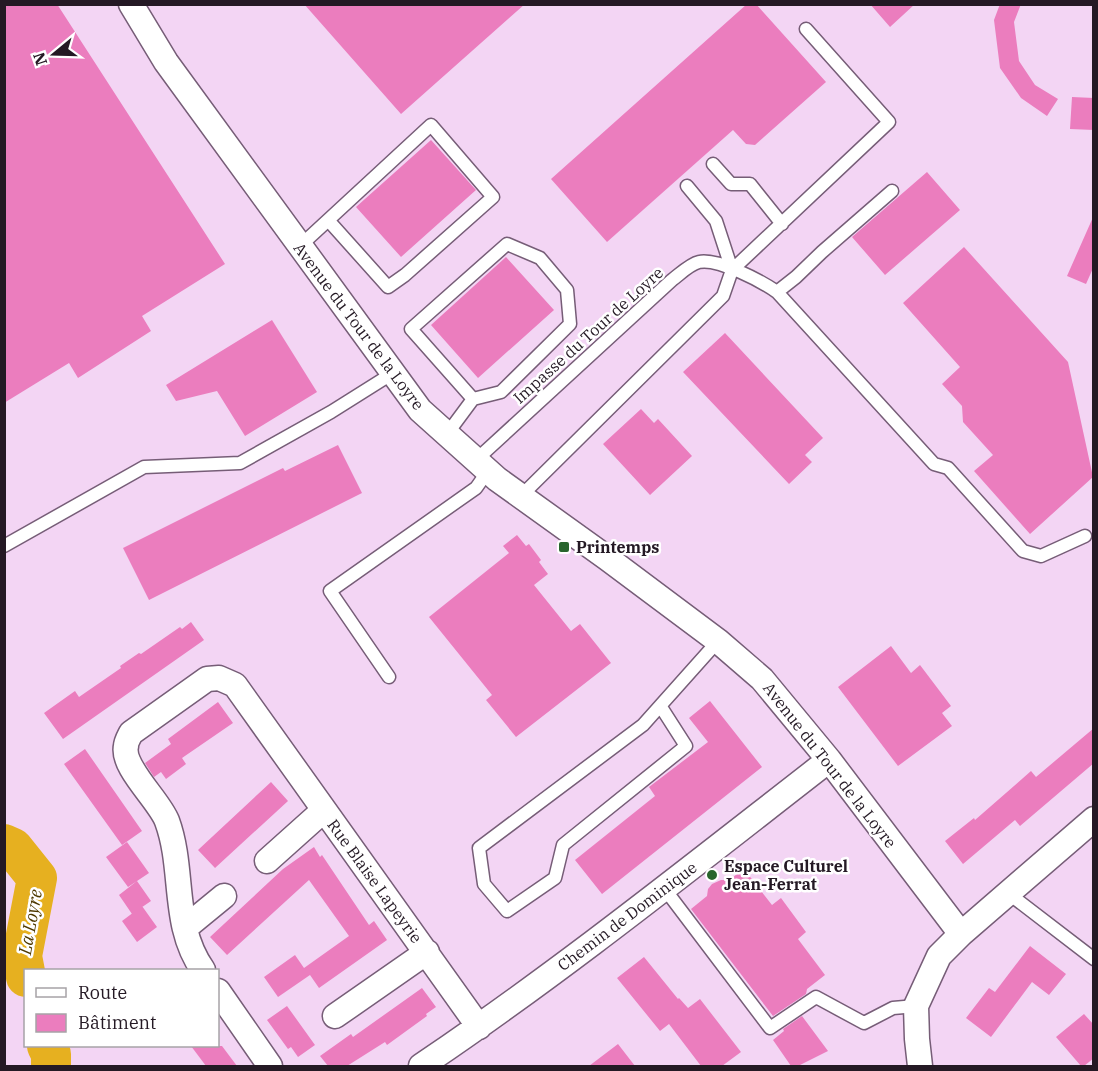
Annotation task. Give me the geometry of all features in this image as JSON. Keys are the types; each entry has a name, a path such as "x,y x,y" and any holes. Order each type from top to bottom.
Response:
{"street":[{"name":"Avenue du Tour de la Loyre","path":"132,4 166,62 420,410 482,466 520,496 718,641 762,679 829,760 961,934"},
{"name":"Rue Blaise Lapeyrie","path":"202,969 185,928 180,906 176,846 166,817 127,759 125,747 131,733 207,679 219,678 235,685 479,1027"},
{"name":"Chemin de Dominique","path":"421,1066 479,1027 829,760"},
{"name":"Rue Blaise Lapeyrie","path":"267,861 324,810"},
{"path":"921,1066 916,1006 939,957 1008,892 1094,819"},
{"path":"185,928 224,896"},
{"name":"Rue Blaise Lapeyrie","path":"335,1016 427,952"},
{"path":"219,992 270,1066"}],"lane":[{"path":"520,496 723,296 732,270 889,122 806,29"},
{"path":"300,246 328,220 430,126 493,197 405,275 387,287 328,220"},
{"path":"713,164 731,184 750,184 782,224"},
{"path":"687,186 716,221 732,270"},
{"path":"777,292 892,191"},
{"path":"447,434 473,399 501,392 570,324 567,290 540,258 507,244 411,329 473,399"},
{"name":"Impasse du Tour de Loyre","path":"388,677 330,591 476,488 482,466 672,280 697,262 710,261 757,278 777,292 934,464 948,468 1023,550 1041,556 1085,536"},
{"path":"4,546 144,467 240,463 331,412 393,373"},
{"path":"661,706 686,746 564,845 555,878 507,911 484,884 479,848 643,725 718,641"},
{"path":"664,888 770,1028 816,997 864,1023 892,1008 916,1006"},
{"path":"1008,892 1094,959"}],"building":[{"path":"4,4 57,4 225,264 142,316 151,331 78,378 69,363 4,403"},
{"path":"304,4 525,4 401,114"},
{"path":"747,4 756,4 826,82 755,145 746,144 733,130 607,242 551,179"},
{"path":"870,4 915,4 890,27"},
{"path":"1000,4 1021,4 1014,22 1019,61 1035,85 1058,99 1047,116 1021,98 1000,68 994,20"},
{"path":"1072,97 1094,98 1094,130 1070,129"},
{"path":"431,140 476,190 401,257 356,207"},
{"path":"927,172 960,210 885,275 852,237"},
{"path":"1094,215 1094,266 1086,284 1067,276"},
{"path":"964,247 1068,362 1093,477 1030,534 974,471 993,455 963,422 962,406 942,384 960,367 903,303"},
{"path":"506,257 554,310 478,378 431,325"},
{"path":"272,320 317,392 245,436 217,391 176,401 166,385"},
{"path":"725,333 823,438 805,455 812,462 789,484 683,372"},
{"path":"641,409 654,423 658,419 692,456 650,495 603,444"},
{"path":"338,445 362,493 149,600 123,548 283,468 285,471"},
{"path":"517,535 526,546 529,544 548,574 534,585 571,631 580,624 611,663 516,737 486,700 492,695 429,617 509,553 503,546"},
{"path":"191,622 204,640 63,739 44,713 75,691 79,697 139,653 141,654"},
{"path":"891,646 911,673 920,665 951,706 942,713 952,726 898,766 838,687"},
{"path":"710,701 762,767 602,894 575,860 655,796 649,787 708,742 689,718"},
{"path":"218,702 233,723 182,758 186,764 166,779 161,772 154,777 145,763 171,744 168,739"},
{"path":"1094,728 1094,763 1020,826 1015,820 963,864 945,841 974,818 975,820 1031,771 1036,777"},
{"path":"85,749 142,831 122,845 64,764"},
{"path":"271,782 288,801 215,868 198,850"},
{"path":"127,842 149,873 128,887 106,857"},
{"path":"314,847 320,857 322,855 369,925 374,921 387,940 319,988 310,975 278,997 264,977 295,955 304,968 349,936 309,880 227,955 210,937 283,869"},
{"path":"744,869 772,905 781,898 806,932 798,939 825,975 807,989 806,994 773,1016 691,909 707,896 712,884 721,880 729,880"},
{"path":"137,881 151,901 132,914 119,895"},
{"path":"142,906 157,927 137,942 122,921"},
{"path":"1030,946 1066,974 1049,995 1032,982 991,1037 966,1018 989,988 995,992"},
{"path":"644,957 688,1008 700,999 741,1052 722,1066 701,1066 669,1024 660,1031 617,978"},
{"path":"422,988 436,1007 387,1045 385,1042 347,1066 328,1066 320,1056 351,1034 353,1037"},
{"path":"287,1006 315,1045 298,1057 291,1047 288,1049 267,1020"},
{"path":"1084,1014 1094,1025 1094,1058 1081,1066 1056,1037"},
{"path":"802,1016 828,1051 798,1066 791,1066 773,1040 784,1031 783,1029"},
{"path":"618,1044 635,1066 589,1066"},
{"path":"222,1046 237,1066 206,1066 192,1047"}],"waterway":[{"name":"La Loyre","path":"4,844 13,848 37,878 22,956 24,969"},
{"name":"La Loyre","path":"48,1047 51,1054 51,1066"}],"place":[{"name":"Printemps","path":"564,547"},
{"name":"Espace Culturel Jean-Ferrat","path":"712,875"}]}
